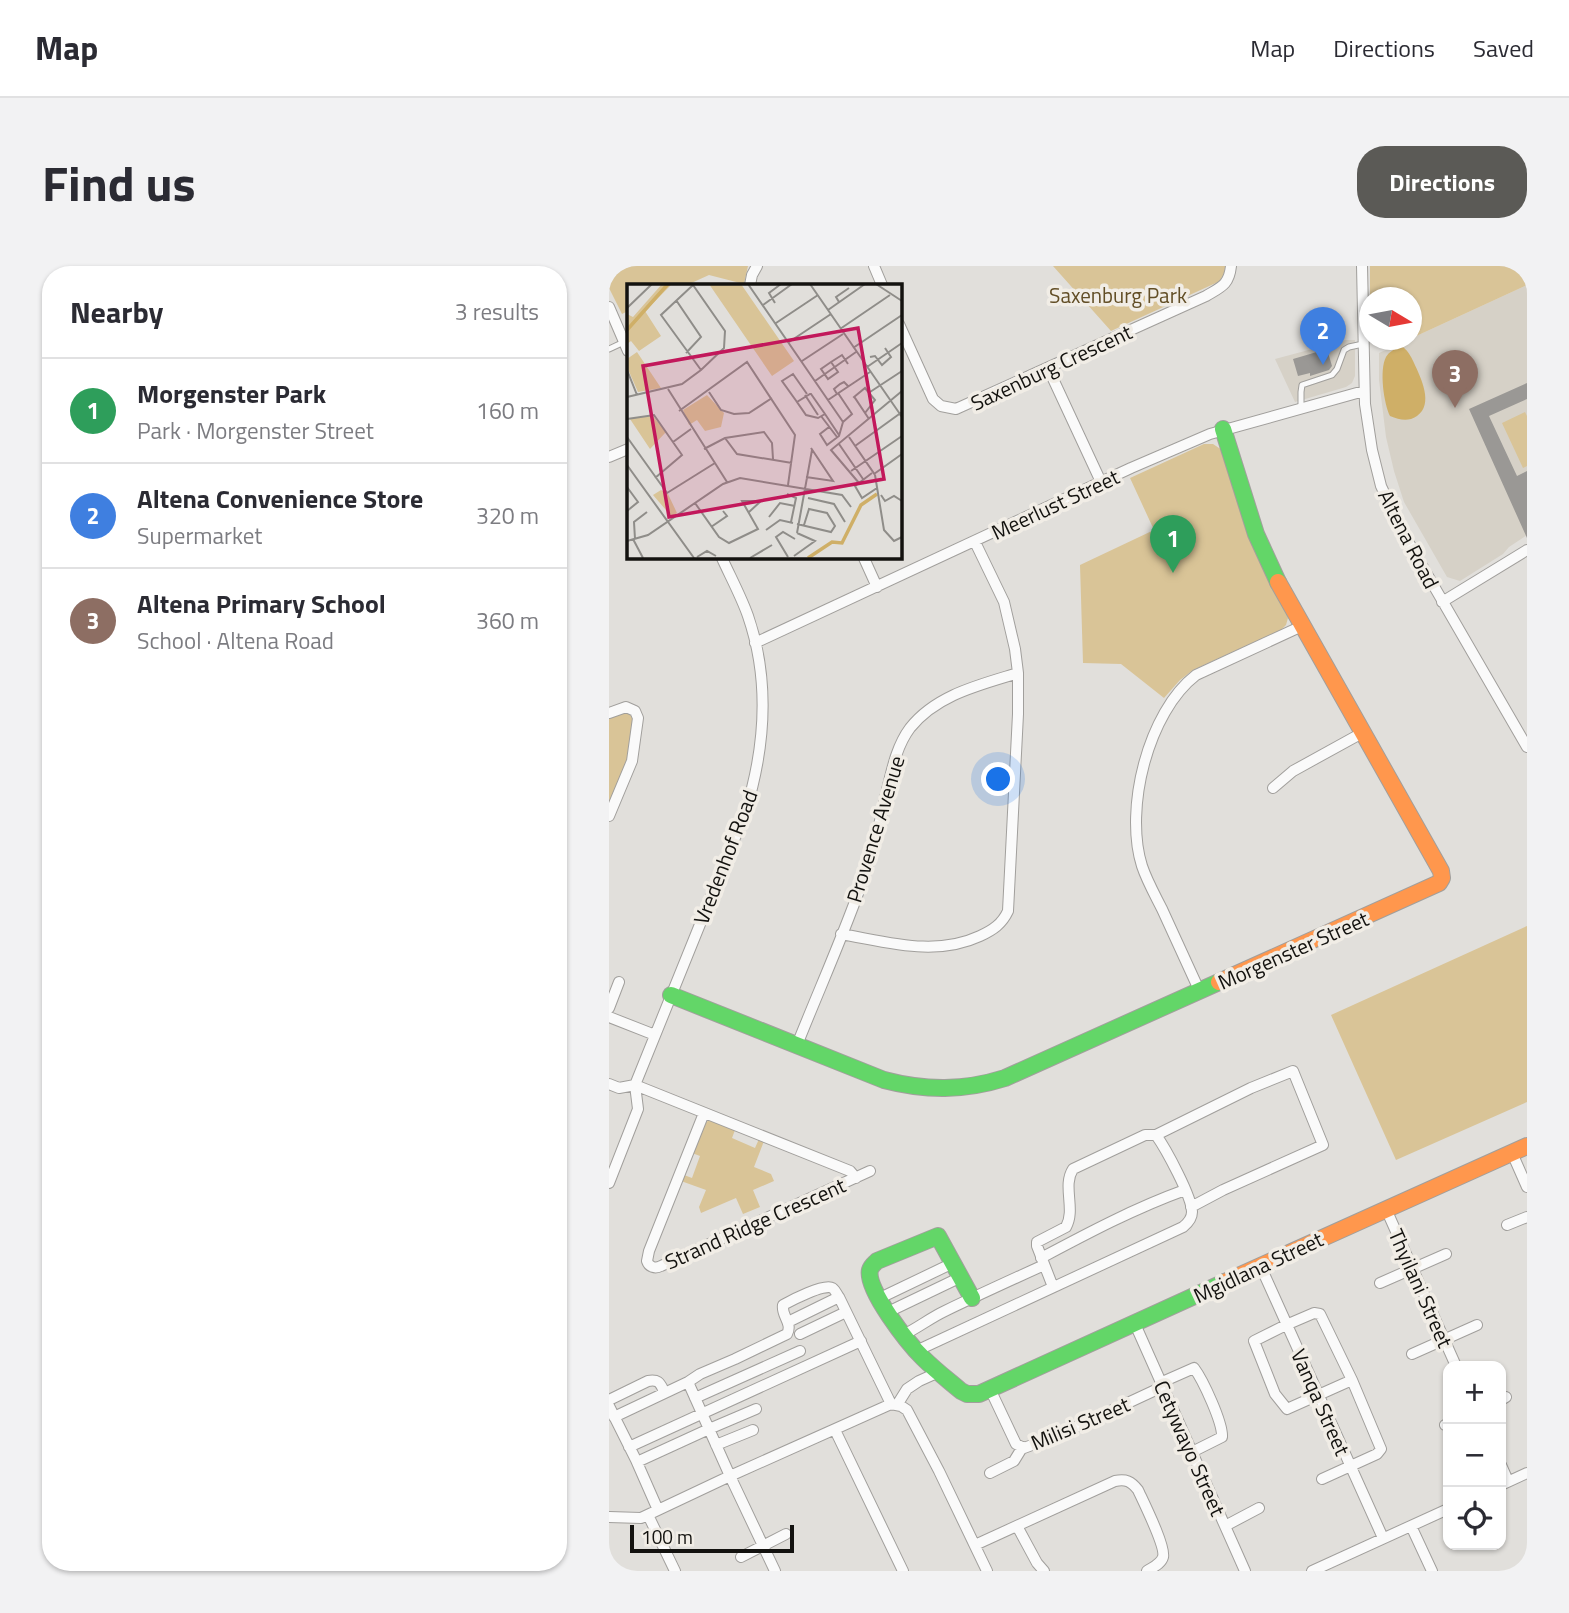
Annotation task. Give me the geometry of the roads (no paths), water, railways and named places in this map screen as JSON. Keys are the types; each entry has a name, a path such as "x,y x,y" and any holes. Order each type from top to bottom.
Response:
{"street":[{"path":"750,284 757,266"},
{"path":"874,266 883,284"},
{"name":"Saxenburg Crescent","path":"901,328 933,399 941,406 956,409 1218,289 1230,277 1231,266"},
{"name":"Altena Road","path":"1362,266 1362,287"},
{"path":"609,307 626,347"},
{"name":"Altena Road","path":"1363,350 1364,391 1372,450 1381,486 1402,531 1527,747"},
{"path":"1048,368 1101,482"},
{"name":"Meerlust Street","path":"755,643 1210,434 1364,391"},
{"name":"Morgenster Street","path":"671,995 899,1085 930,1090 962,1089 1005,1078 1441,881 1441,871 1281,589 1256,534 1223,429"},
{"path":"609,457 627,449"},
{"path":"841,934 917,947 938,947 959,944 978,937 1005,919 1008,911 1018,714 1016,649 1004,602 975,542"},
{"path":"1442,602 1527,550"},
{"name":"Vredenhof Road","path":"635,1085 745,813 758,758 762,724 761,681 755,643 747,614 722,558"},
{"path":"864,558 877,587"},
{"path":"1200,992 1143,867 1136,843 1136,816 1146,754 1167,708 1185,684 1196,675 1302,626"},
{"name":"Provence Avenue","path":"797,1045 866,872 894,763 909,729 940,701 1018,673"},
{"path":"609,713 626,707 635,711 638,718 632,761 609,816"},
{"path":"1273,788 1293,771 1362,733"},
{"path":"609,1008 619,982"},
{"path":"609,1017 655,1035"},
{"path":"1052,1287 1037,1242 1069,1223 1069,1175 1073,1169 1145,1135 1156,1135 1293,1070 1323,1145 1191,1207"},
{"path":"609,1084 619,1088 635,1085 638,1109 609,1184"},
{"name":"Strand Ridge Crescent","path":"635,1085 850,1171 856,1178"},
{"name":"Strand Ridge Crescent","path":"704,1113 649,1251 647,1261 651,1266 659,1267 870,1171"},
{"path":"916,1351 1183,1227 1191,1218 1191,1207 1156,1135"},
{"name":"Mgidlana Street","path":"990,1389 1527,1146"},
{"path":"1512,1153 1527,1187"},
{"path":"903,1335 1043,1261 1103,1225 1185,1190"},
{"name":"Thyilani Street","path":"1386,1209 1455,1361"},
{"path":"1507,1225 1527,1217"},
{"path":"972,1298 940,1237 937,1236 877,1261 869,1272 884,1305 916,1351 967,1394 979,1394 990,1389"},
{"path":"1380,1283 1446,1254"},
{"name":"Vanqa Street","path":"1260,1265 1383,1538"},
{"path":"884,1305 957,1270"},
{"path":"884,1305 957,1270"},
{"path":"675,1571 637,1462 611,1412 665,1393 787,1334 788,1322 782,1307 825,1287 833,1288 839,1297 894,1404 907,1410 986,1571"},
{"path":"788,1322 839,1297"},
{"path":"800,1334 846,1312"},
{"path":"1322,1479 1377,1454 1381,1449 1352,1380 1320,1314 1314,1313 1286,1325 1254,1343 1275,1394 1287,1409 1352,1380"},
{"name":"Cetywayo Street","path":"1135,1324 1245,1571"},
{"path":"1412,1354 1477,1325"},
{"path":"629,1447 861,1341"},
{"path":"695,1398 800,1351"},
{"name":"Milisi Street","path":"990,1389 1016,1444 1028,1448 1194,1368 1223,1432 1222,1437 1192,1452"},
{"path":"609,1517 635,1519 653,1512 894,1404 907,1389 939,1372"},
{"path":"609,1400 655,1380 659,1381 665,1393"},
{"path":"688,1382 775,1571"},
{"path":"637,1462 756,1409"},
{"path":"716,1445 753,1430"},
{"path":"835,1430 898,1569"},
{"path":"990,1473 1014,1461 1023,1448"},
{"path":"1506,1482 1527,1473"},
{"path":"975,1545 1115,1481 1129,1481 1138,1490 1164,1549 1162,1560 1147,1571"},
{"path":"1225,1526 1259,1508"},
{"path":"1312,1571 1443,1511"},
{"path":"1017,1526 1044,1571"},
{"path":"1411,1526 1431,1571"},
{"path":"741,1557 786,1534"}],"lane":[{"path":"1301,408 1302,385 1332,375 1344,350 1359,345"},
{"path":"609,349 626,347"}],"place":[{"name":"Altena Convenience Store","path":"1323,365"},
{"name":"Altena Primary School","path":"1455,408"},
{"name":"Morgenster Park","path":"1173,573"}],"park label":[{"name":"Saxenburg Park","path":"1118,295"}]}
